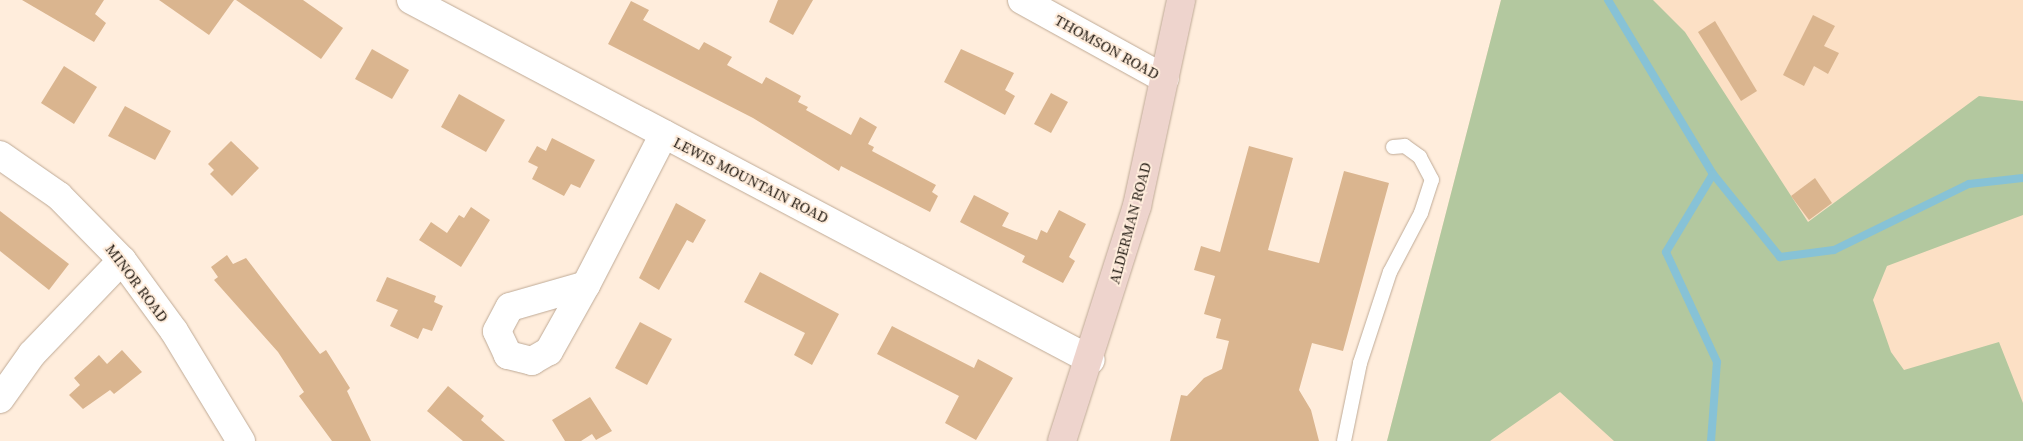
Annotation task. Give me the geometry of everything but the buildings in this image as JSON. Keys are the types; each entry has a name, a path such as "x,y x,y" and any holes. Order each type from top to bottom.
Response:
{"main road":[{"name":"ALDERMAN ROAD","path":"1062,441 1091,360 1137,206 1181,0"}],"street":[{"name":"LEWIS MOUNTAIN ROAD","path":"411,0 1091,360"},
{"name":"THOMSON ROAD","path":"1022,0 1165,79"},
{"path":"586,286 664,134"},
{"name":"MINOR ROAD","path":"0,155 59,196 122,260 174,331 241,441"},
{"path":"0,399 32,354 122,260"}],"lane":[{"path":"1344,441 1360,363 1384,290 1432,180 1420,157 1405,146 1393,147"}],"shaded area":[{"path":"1501,0 2023,0 2023,441 1387,441"}],"green space":[{"path":"1501,0 1653,0 1685,32 1808,222 1979,96 2023,101 2023,215 1887,266 1873,300 1891,352 1904,370 1999,342 2023,403 2023,441 1614,441 1560,392 1490,441 1387,441"}],"waterway":[{"path":"1608,0 1713,174 1780,257 1834,250 1969,184 2023,178"},
{"path":"1711,441 1717,362 1666,252 1713,174"}]}
